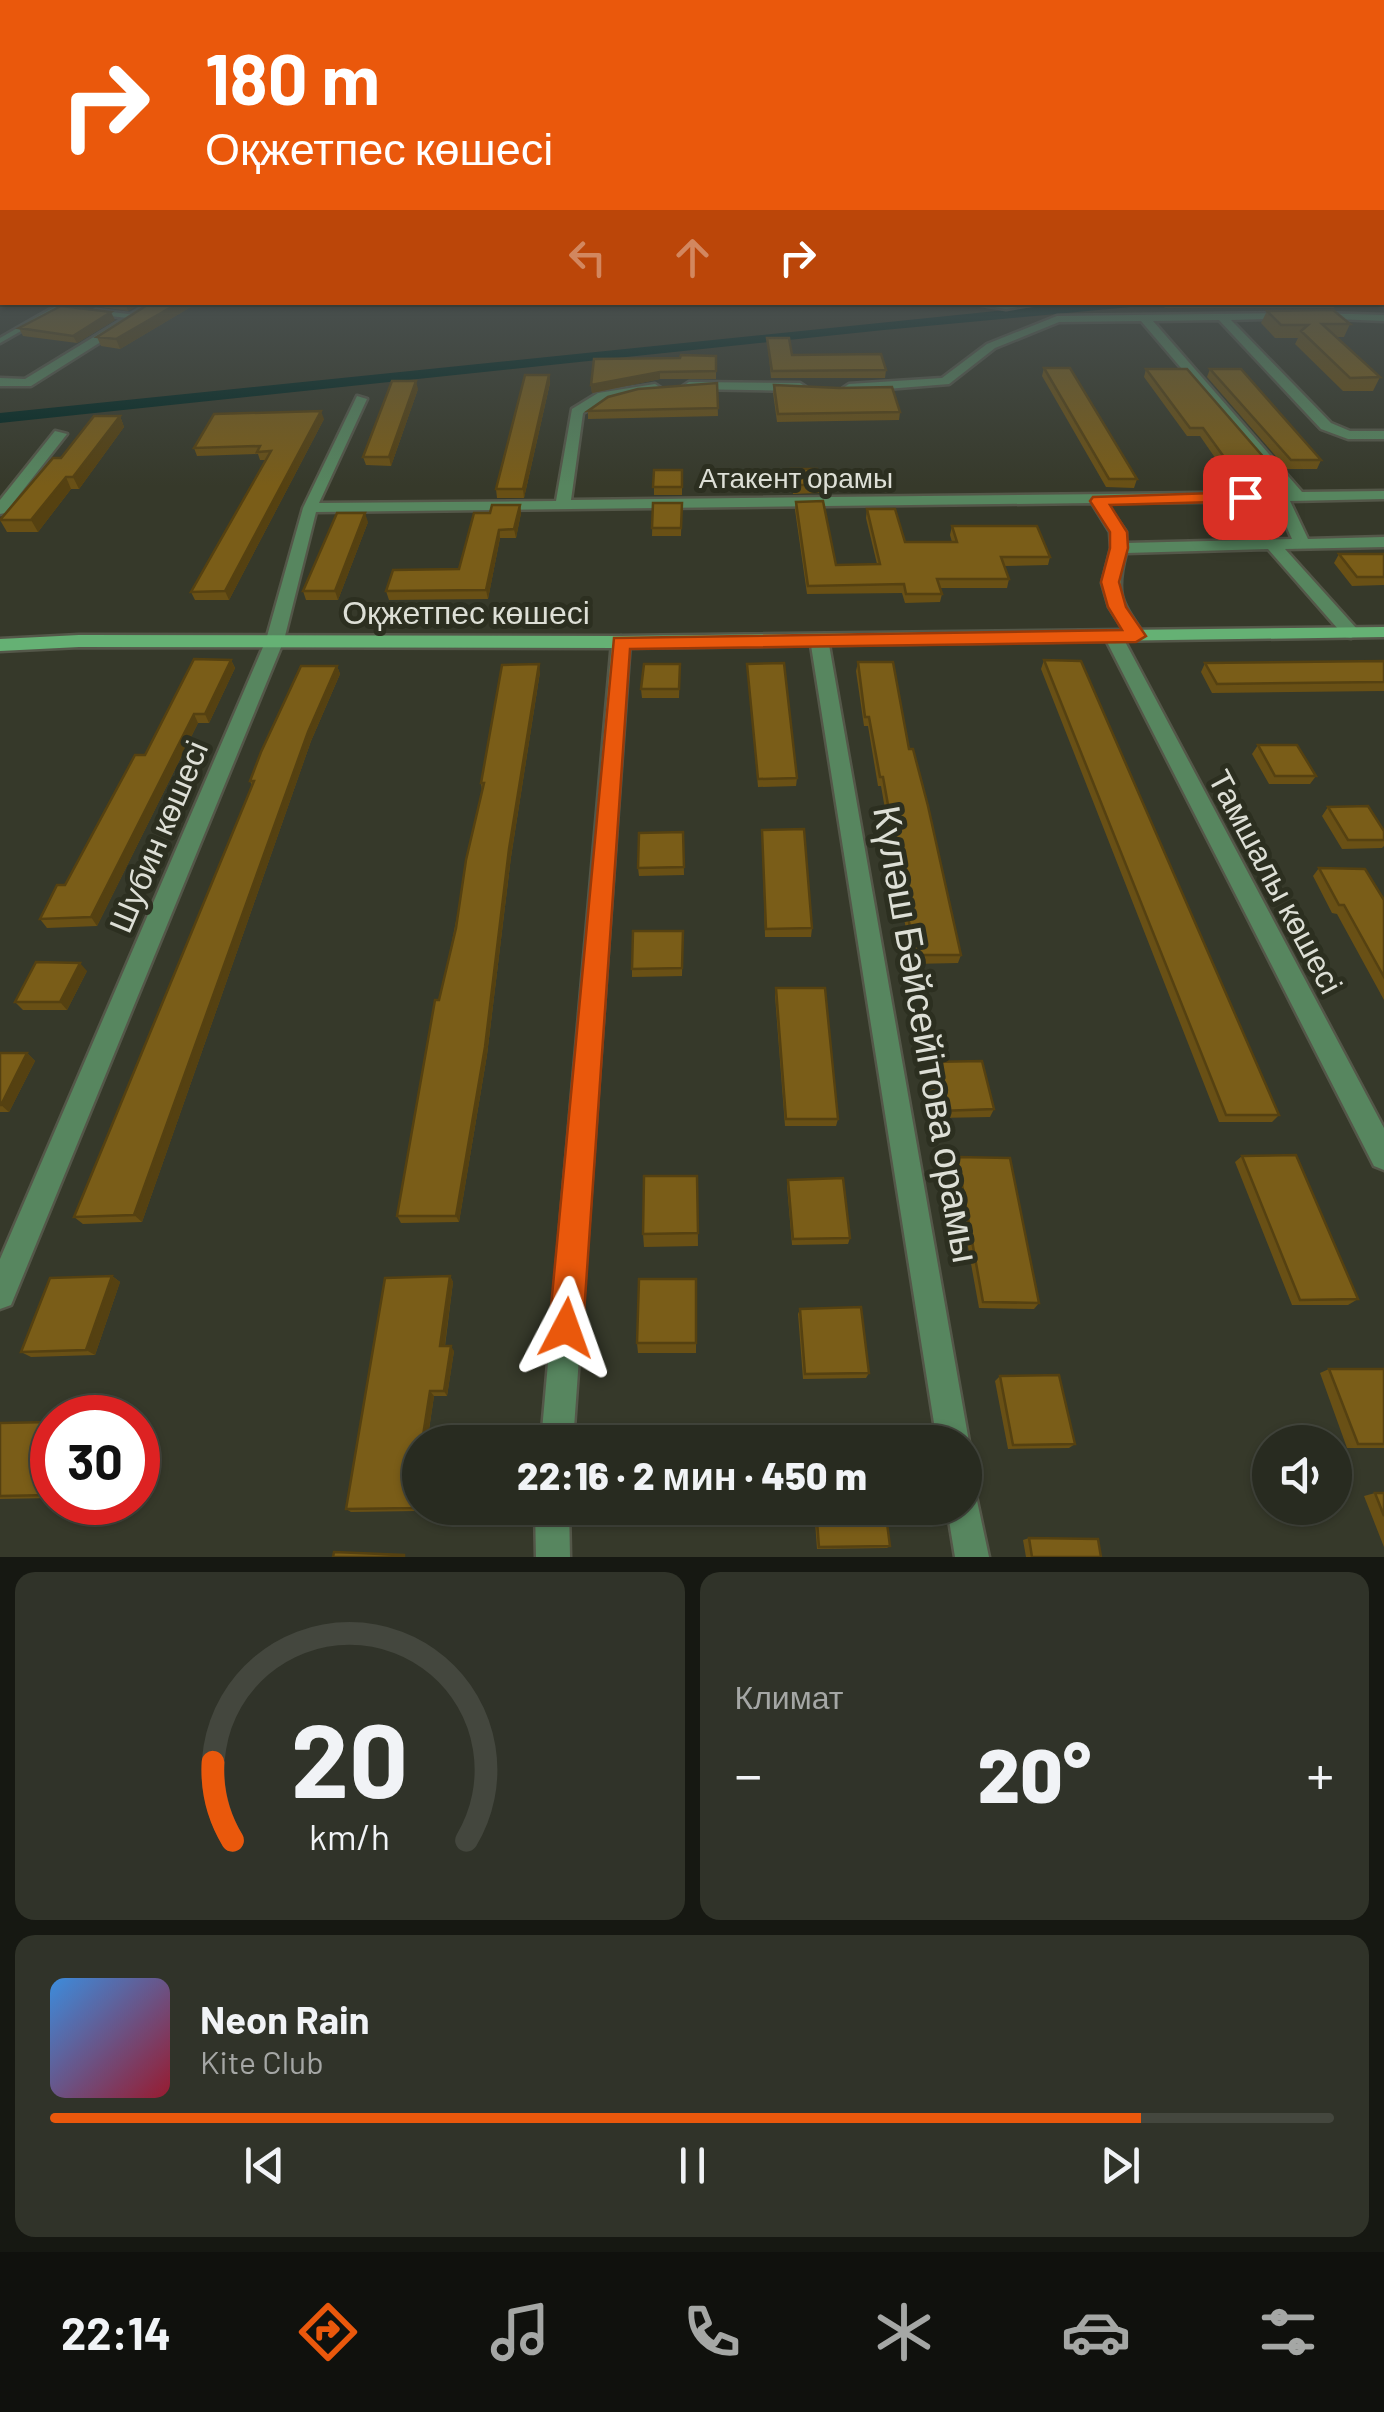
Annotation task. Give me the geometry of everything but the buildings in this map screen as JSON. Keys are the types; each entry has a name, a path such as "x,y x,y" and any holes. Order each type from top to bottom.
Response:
{"street":[{"path":"0,382 27,383 97,341"},
{"path":"829,388 945,381 1002,341"},
{"path":"1163,341 1290,496 1302,544"},
{"path":"1245,341 1326,426 1348,435 1384,434"},
{"path":"563,503 576,412 591,401 612,394 683,386 812,387"},
{"name":"Шубин көшесі","path":"0,1294 275,640 310,508 361,398"},
{"path":"0,510 60,434"},
{"name":"Атакент орамы","path":"310,508 1384,495"},
{"name":"Тамшалы көшесі","path":"1098,501 1118,532 1119,548 1110,582 1125,636 1384,1156"},
{"path":"1119,548 1384,542"},
{"path":"1274,545 1352,632"},
{"name":"Оқжетпес көшесі","path":"0,646 275,640 621,642 1384,632"},
{"name":"Күләш Бәйсейітова орамы","path":"818,639 950,1425"},
{"path":"558,1425 621,642"},
{"path":"552,1525 552,1557"},
{"path":"967,1525 972,1557"}],"waterway":[{"path":"0,418 735,341"}],"route":[{"path":"566,1328 621,642 1136,636 1117,607 1110,582 1119,548 1118,532 1098,501 1245,497"}]}
